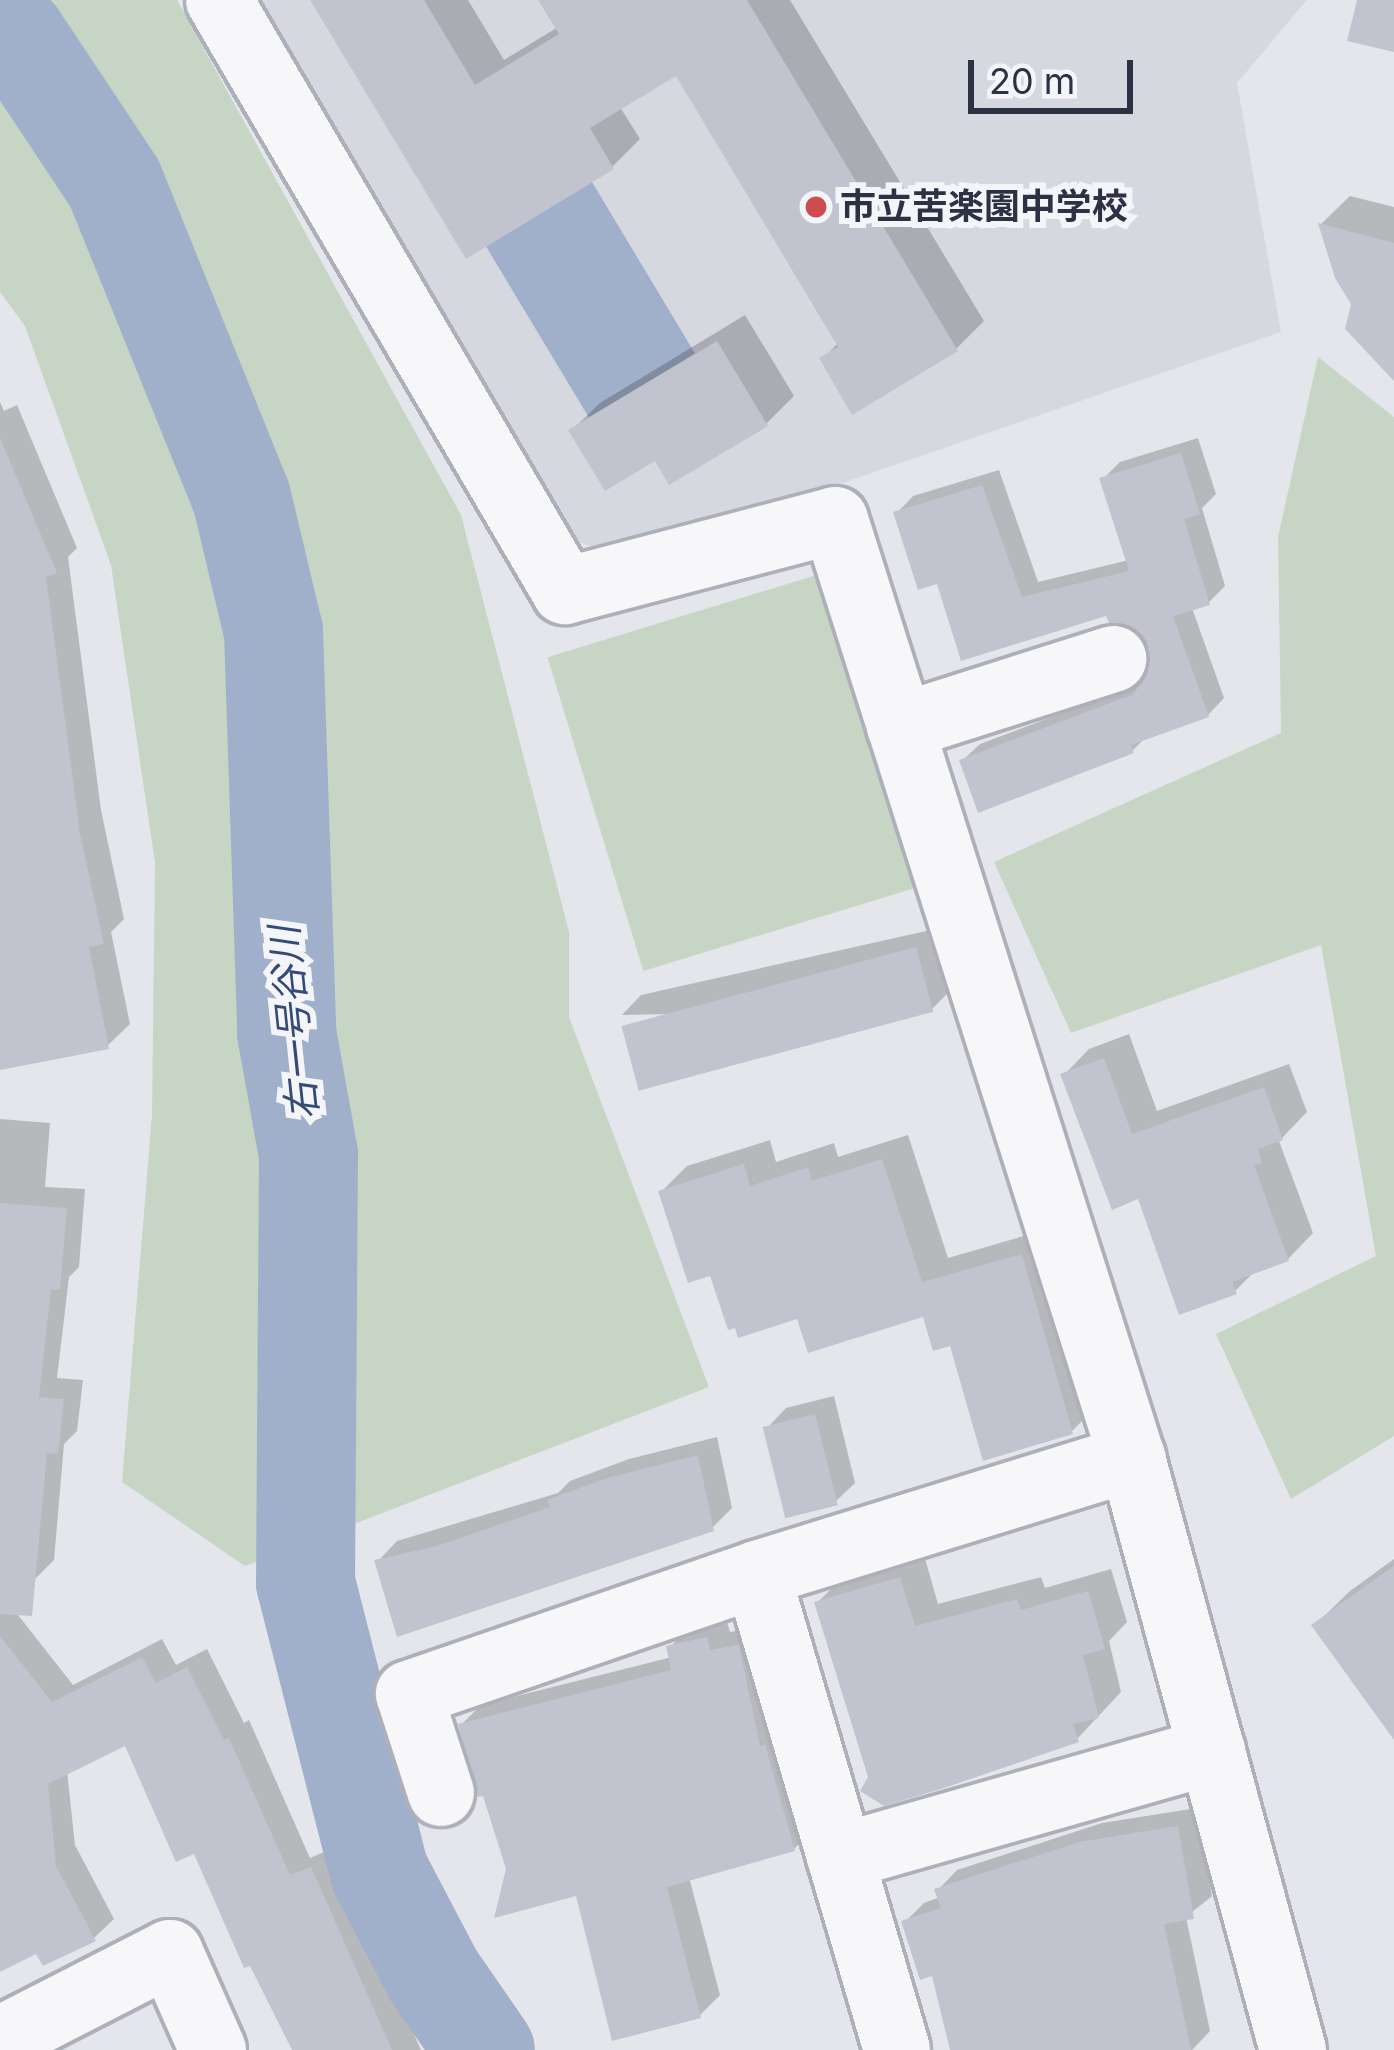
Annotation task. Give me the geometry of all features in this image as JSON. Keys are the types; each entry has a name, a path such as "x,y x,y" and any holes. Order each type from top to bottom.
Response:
{"street":[{"path":"219,0 565,591 835,520 1132,1458 1294,2050"},
{"path":"900,727 1113,658"},
{"path":"441,1793 409,1694 757,1574 1132,1458"},
{"path":"757,1574 897,2050"},
{"path":"840,1857 1212,1751"},
{"path":"0,2040 170,1953 213,2050"}],"shaded area":[{"name":"市立苦楽園中学校","path":"249,0 1307,0 1237,83 1281,332 622,559 572,539"}],"green space":[{"path":"0,0 177,0 461,515 569,932 569,1017 709,1387 245,1566 122,1482 152,1115 155,863 111,565 25,326 0,292"},
{"path":"1318,357 1394,417 1394,1436 1291,1499 1216,1334 1376,1256 1321,945 1071,1033 994,862 1281,733 1278,537"},
{"path":"820,574 916,888 643,971 547,657"}],"water":[{"path":"592,182 695,353 589,417 486,246"}],"building":[{"path":"310,0 424,0 475,85 559,34 538,0 747,0 958,351 852,415 819,358 838,347 676,76 590,128 614,169 466,259"},
{"path":"1357,0 1394,0 1394,52 1347,41"},
{"path":"1318,223 1394,243 1394,381 1345,329 1351,304 1335,278"},
{"path":"717,341 768,426 669,485 655,461 605,491 568,430"},
{"path":"0,438 57,573 46,577 80,834 104,944 89,947 109,1049 0,1070"},
{"path":"1181,453 1200,514 1184,519 1210,605 1173,616 1209,717 1131,745 1134,753 978,813 959,760 1134,694 1149,668 1149,649 1137,631 1109,623 1106,616 961,661 937,584 918,590 893,512 982,485 1022,597 1129,571 1099,478"},
{"path":"916,947 933,1012 639,1091 621,1026"},
{"path":"1104,1058 1132,1134 1264,1087 1283,1140 1258,1149 1262,1163 1254,1165 1289,1261 1232,1282 1237,1294 1179,1315 1138,1199 1112,1210 1060,1074"},
{"path":"882,1159 922,1282 1022,1254 1073,1434 983,1461 950,1346 933,1351 923,1317 808,1353 797,1319 738,1338 735,1328 728,1330 710,1276 688,1283 658,1191 744,1164 750,1186 808,1167 812,1181"},
{"path":"0,1203 67,1208 60,1290 51,1289 39,1397 64,1399 58,1454 47,1453 32,1616 0,1614"},
{"path":"815,1414 838,1505 785,1518 763,1427"},
{"path":"698,1455 714,1531 397,1637 374,1560 437,1546 550,1507 547,1500 607,1478"},
{"path":"1394,1566 1394,1740 1311,1625"},
{"path":"900,1577 915,1626 1017,1599 1021,1610 1088,1591 1105,1649 1083,1655 1099,1718 1073,1724 1079,1742 941,1789 884,1806 860,1791 868,1777 814,1602"},
{"path":"0,1636 52,1702 142,1657 156,1683 187,1667 224,1740 229,1738 290,1875 311,1867 392,2050 292,2050 250,1966 244,1968 194,1854 176,1862 125,1746 48,1784 56,1866 96,1941 43,1966 36,1954 0,1972"},
{"path":"707,1637 710,1650 739,1645 760,1746 765,1744 795,1851 667,1887 701,2018 612,2041 576,1896 494,1918 506,1869 483,1796 478,1797 458,1724 671,1670 666,1646"},
{"path":"1178,1826 1194,1919 1164,1924 1191,2050 950,2050 932,1976 920,1980 901,1921 941,1908 934,1889 1079,1842"}],"waterway":[{"name":"右一号谷川","path":"0,21 17,37 114,183 241,497 273,631 286,1032 308,1154 305,1582 379,1872 433,1975 485,2050"}],"place":[{"name":"市立苦楽園中学校","path":"816,207"}]}
